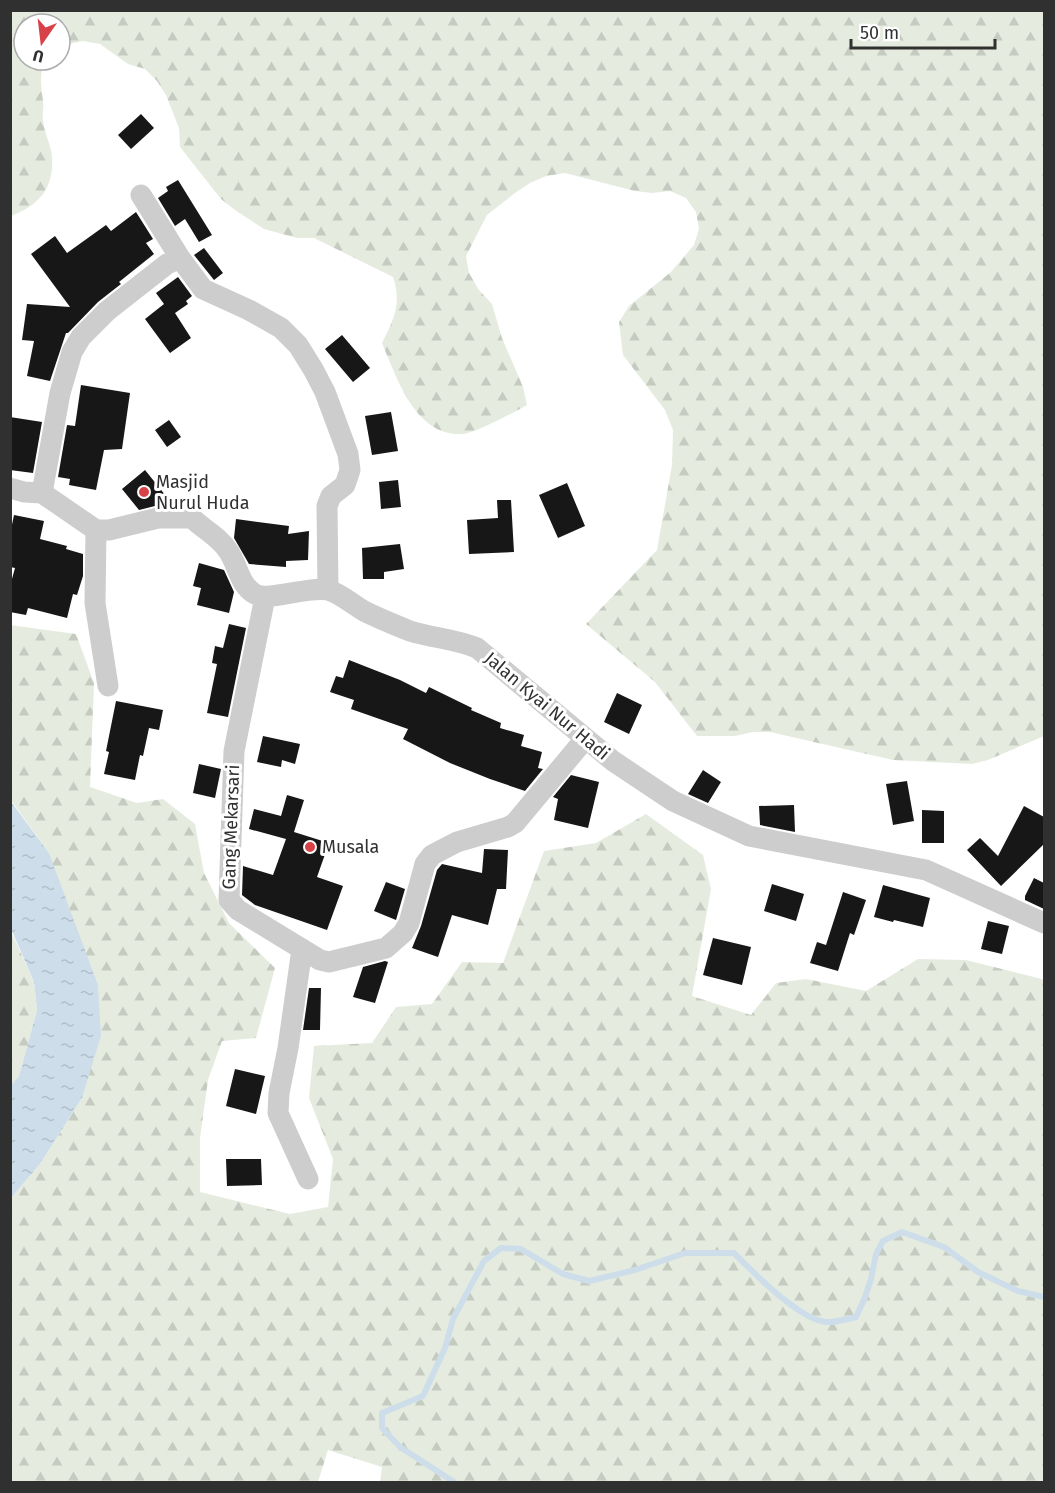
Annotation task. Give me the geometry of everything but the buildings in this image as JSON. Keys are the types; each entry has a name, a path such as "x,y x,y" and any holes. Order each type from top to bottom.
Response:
{"street":[{"path":"141,195 180,258 203,289 281,328 298,345 326,392 348,454 350,470 345,485 331,496 327,506 328,591"},
{"path":"42,493 60,393 72,352 81,337 107,310 167,264 180,258"},
{"path":"10,488 42,493 96,530 109,530 158,518 192,518 204,530 221,541 230,552 245,587 256,595 265,597"},
{"path":"96,530 95,603 108,686"},
{"name":"Jalan Kyai Nur Hadi","path":"265,597 305,590 328,591 365,611 411,631 465,643 477,648 613,761 673,801 749,837 926,870 1044,922"},
{"name":"Gang Mekarsari","path":"265,597 234,751 228,894 229,900 238,910 320,960 328,962 386,948 410,923 425,864 432,855 457,842 515,823 585,738"},
{"path":"302,949 279,1093 278,1113 308,1179"}],"green space":[{"path":"11,10 1044,11 1044,736 988,760 972,764 893,760 770,732 753,732 735,736 697,736 655,682 586,624 657,550 672,465 673,430 665,410 623,355 619,322 629,306 671,272 694,245 699,229 696,212 686,198 670,191 652,193 635,191 565,173 546,176 530,183 487,215 466,256 469,273 479,290 492,304 502,338 523,387 527,405 495,422 463,434 446,432 432,426 420,416 410,403 394,372 382,343 397,303 393,277 314,238 297,238 264,229 221,199 180,147 179,128 166,95 157,81 145,69 128,64 100,44 83,41 72,43 72,12 12,12 12,72 42,72 43,118 52,157 52,168 43,194 30,207 11,216"},
{"path":"10,625 76,634 94,683 90,787 137,803 163,799 195,824 204,873 229,923 275,968 256,1038 222,1041 208,1080 200,1138 200,1192 290,1214 328,1207 333,1159 309,1098 314,1046 372,1043 396,1007 432,1004 462,962 503,963 544,851 596,843 646,814 703,855 711,889 692,996 751,1015 776,983 806,979 866,991 918,959 966,960 1042,979 1044,982 1044,1482 380,1482 382,1467 328,1450 318,1482 11,1482 11,1198 40,1164 82,1098 49,853 11,800"},
{"path":"10,929 34,982 37,1010 19,1076 11,1085"}],"water":[{"path":"10,800 49,853 98,985 101,1036 82,1098 40,1164 11,1198 11,1085 19,1076 37,1010 34,982 11,929"}],"waterway":[{"path":"454,1482 400,1447 382,1428 382,1413 423,1396 445,1348 453,1319 484,1261 501,1248 521,1249 563,1274 589,1281 635,1270 685,1253 734,1253 791,1305 817,1320 828,1322 856,1317 871,1279 876,1254 883,1241 902,1232 944,1247 978,1272 1018,1291 1044,1297"}],"place":[{"name":"Masjid Nurul Huda","path":"144,492"},
{"name":"Musala","path":"310,847"}]}
